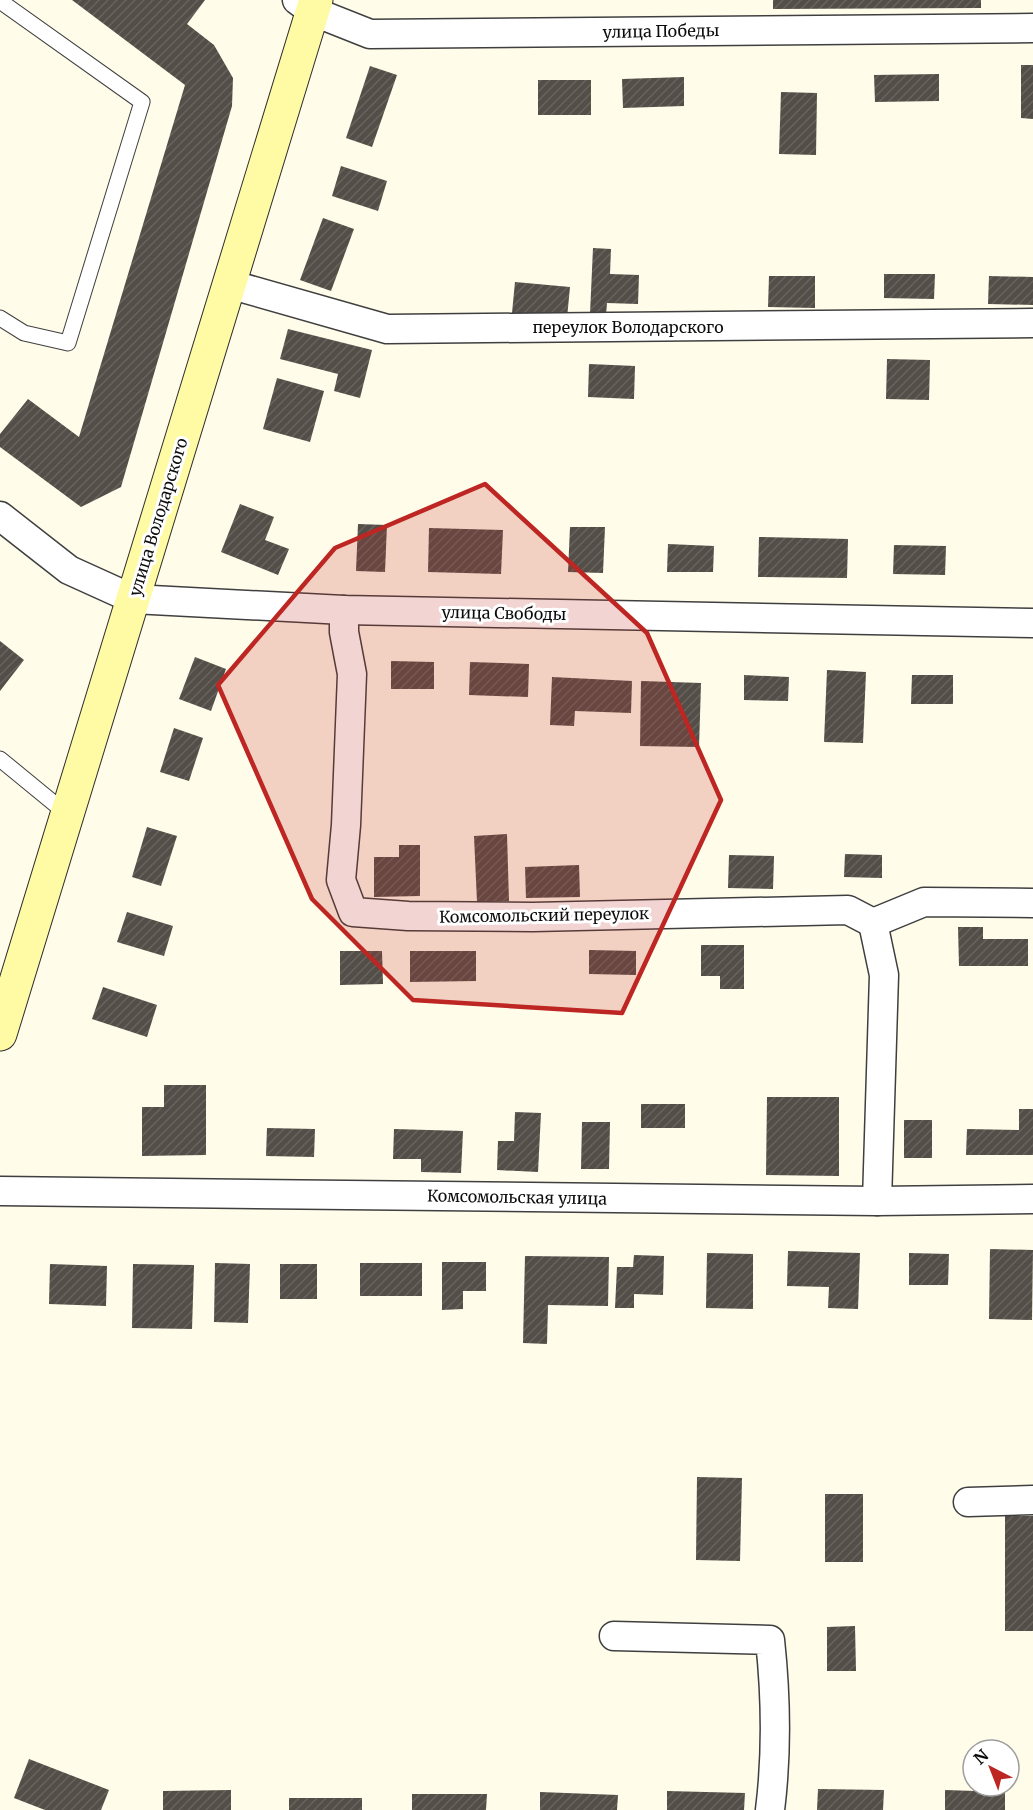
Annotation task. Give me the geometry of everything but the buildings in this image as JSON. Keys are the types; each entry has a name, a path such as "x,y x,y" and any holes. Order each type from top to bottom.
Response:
{"main road":[{"name":"улица Володарского","path":"0,1034 229,284 308,4"}],"street":[{"name":"улица Победы","path":"308,4 370,34 1033,28"},
{"name":"переулок Володарского","path":"229,284 387,329 1033,323"},
{"name":"улица Свободы","path":"0,516 69,570 133,599 344,610 1033,623"},
{"name":"Комсомольский переулок","path":"344,610 344,632 352,674 346,825 341,880 353,912 408,916 533,917 848,910 873,923"},
{"path":"878,1202 884,975 873,923 924,902 1033,903"},
{"name":"Комсомольская улица","path":"0,1191 878,1202 1033,1199"},
{"path":"968,1502 1033,1500"},
{"path":"614,1636 770,1640 775,1686 774,1782 770,1810"}],"lane":[{"path":"0,1 142,102 68,343 24,333 0,318"},
{"path":"0,759 67,814"}],"highlighted area":[{"path":"485,484 647,633 721,800 622,1013 413,1000 312,899 218,685 335,548"}]}
